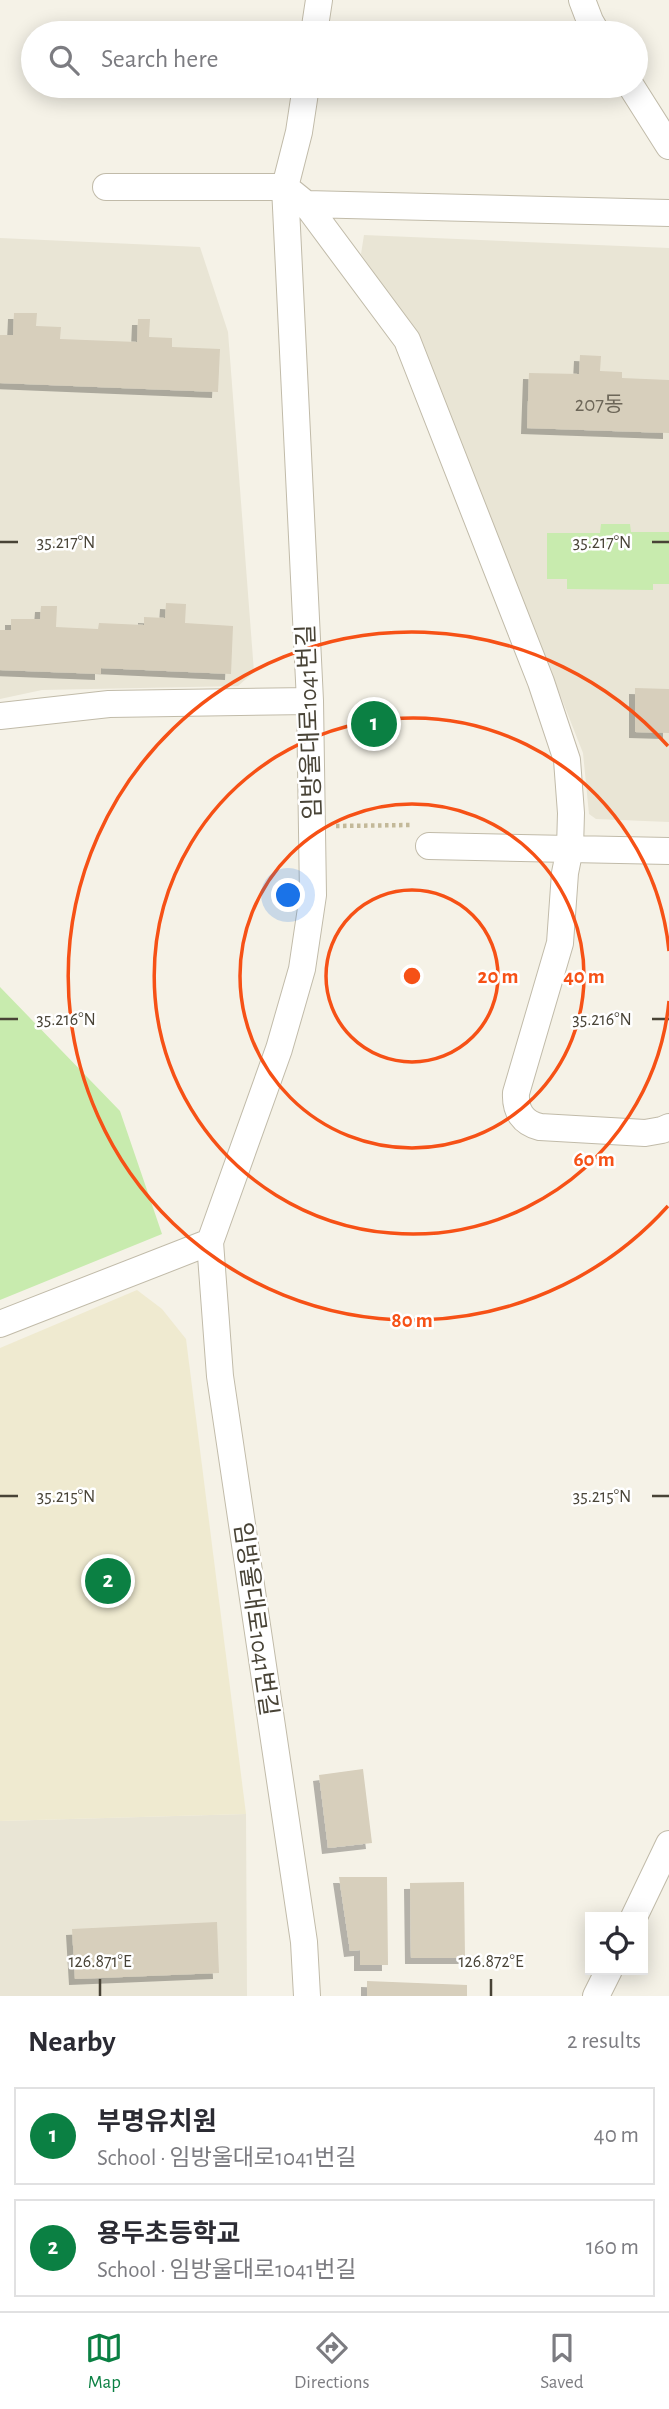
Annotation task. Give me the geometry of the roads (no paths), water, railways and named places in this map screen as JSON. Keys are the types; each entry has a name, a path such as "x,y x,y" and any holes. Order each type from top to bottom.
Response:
{"street":[{"path":"316,21 319,0"},
{"path":"582,0 590,21"},
{"name":"임방울대로1041번길","path":"304,98 299,132 285,187 310,701 313,895 302,969 279,1049 211,1242 220,1376 304,1942 307,1996"},
{"path":"639,98 669,146"},
{"path":"106,187 285,187 306,204 407,340 541,682 567,760 571,813 570,848 565,873 560,943 516,1093 518,1111 531,1125 540,1127 645,1133 669,1127"},
{"path":"306,204 669,213"},
{"path":"0,716 109,704 310,701"},
{"path":"429,846 669,851"},
{"path":"0,1324 211,1242"},
{"path":"636,1912 669,1843"},
{"path":"596,1996 606,1975"}],"place":[{"name":"부명유치원","path":"374,724"},
{"name":"용두초등학교","path":"108,1581"}]}
